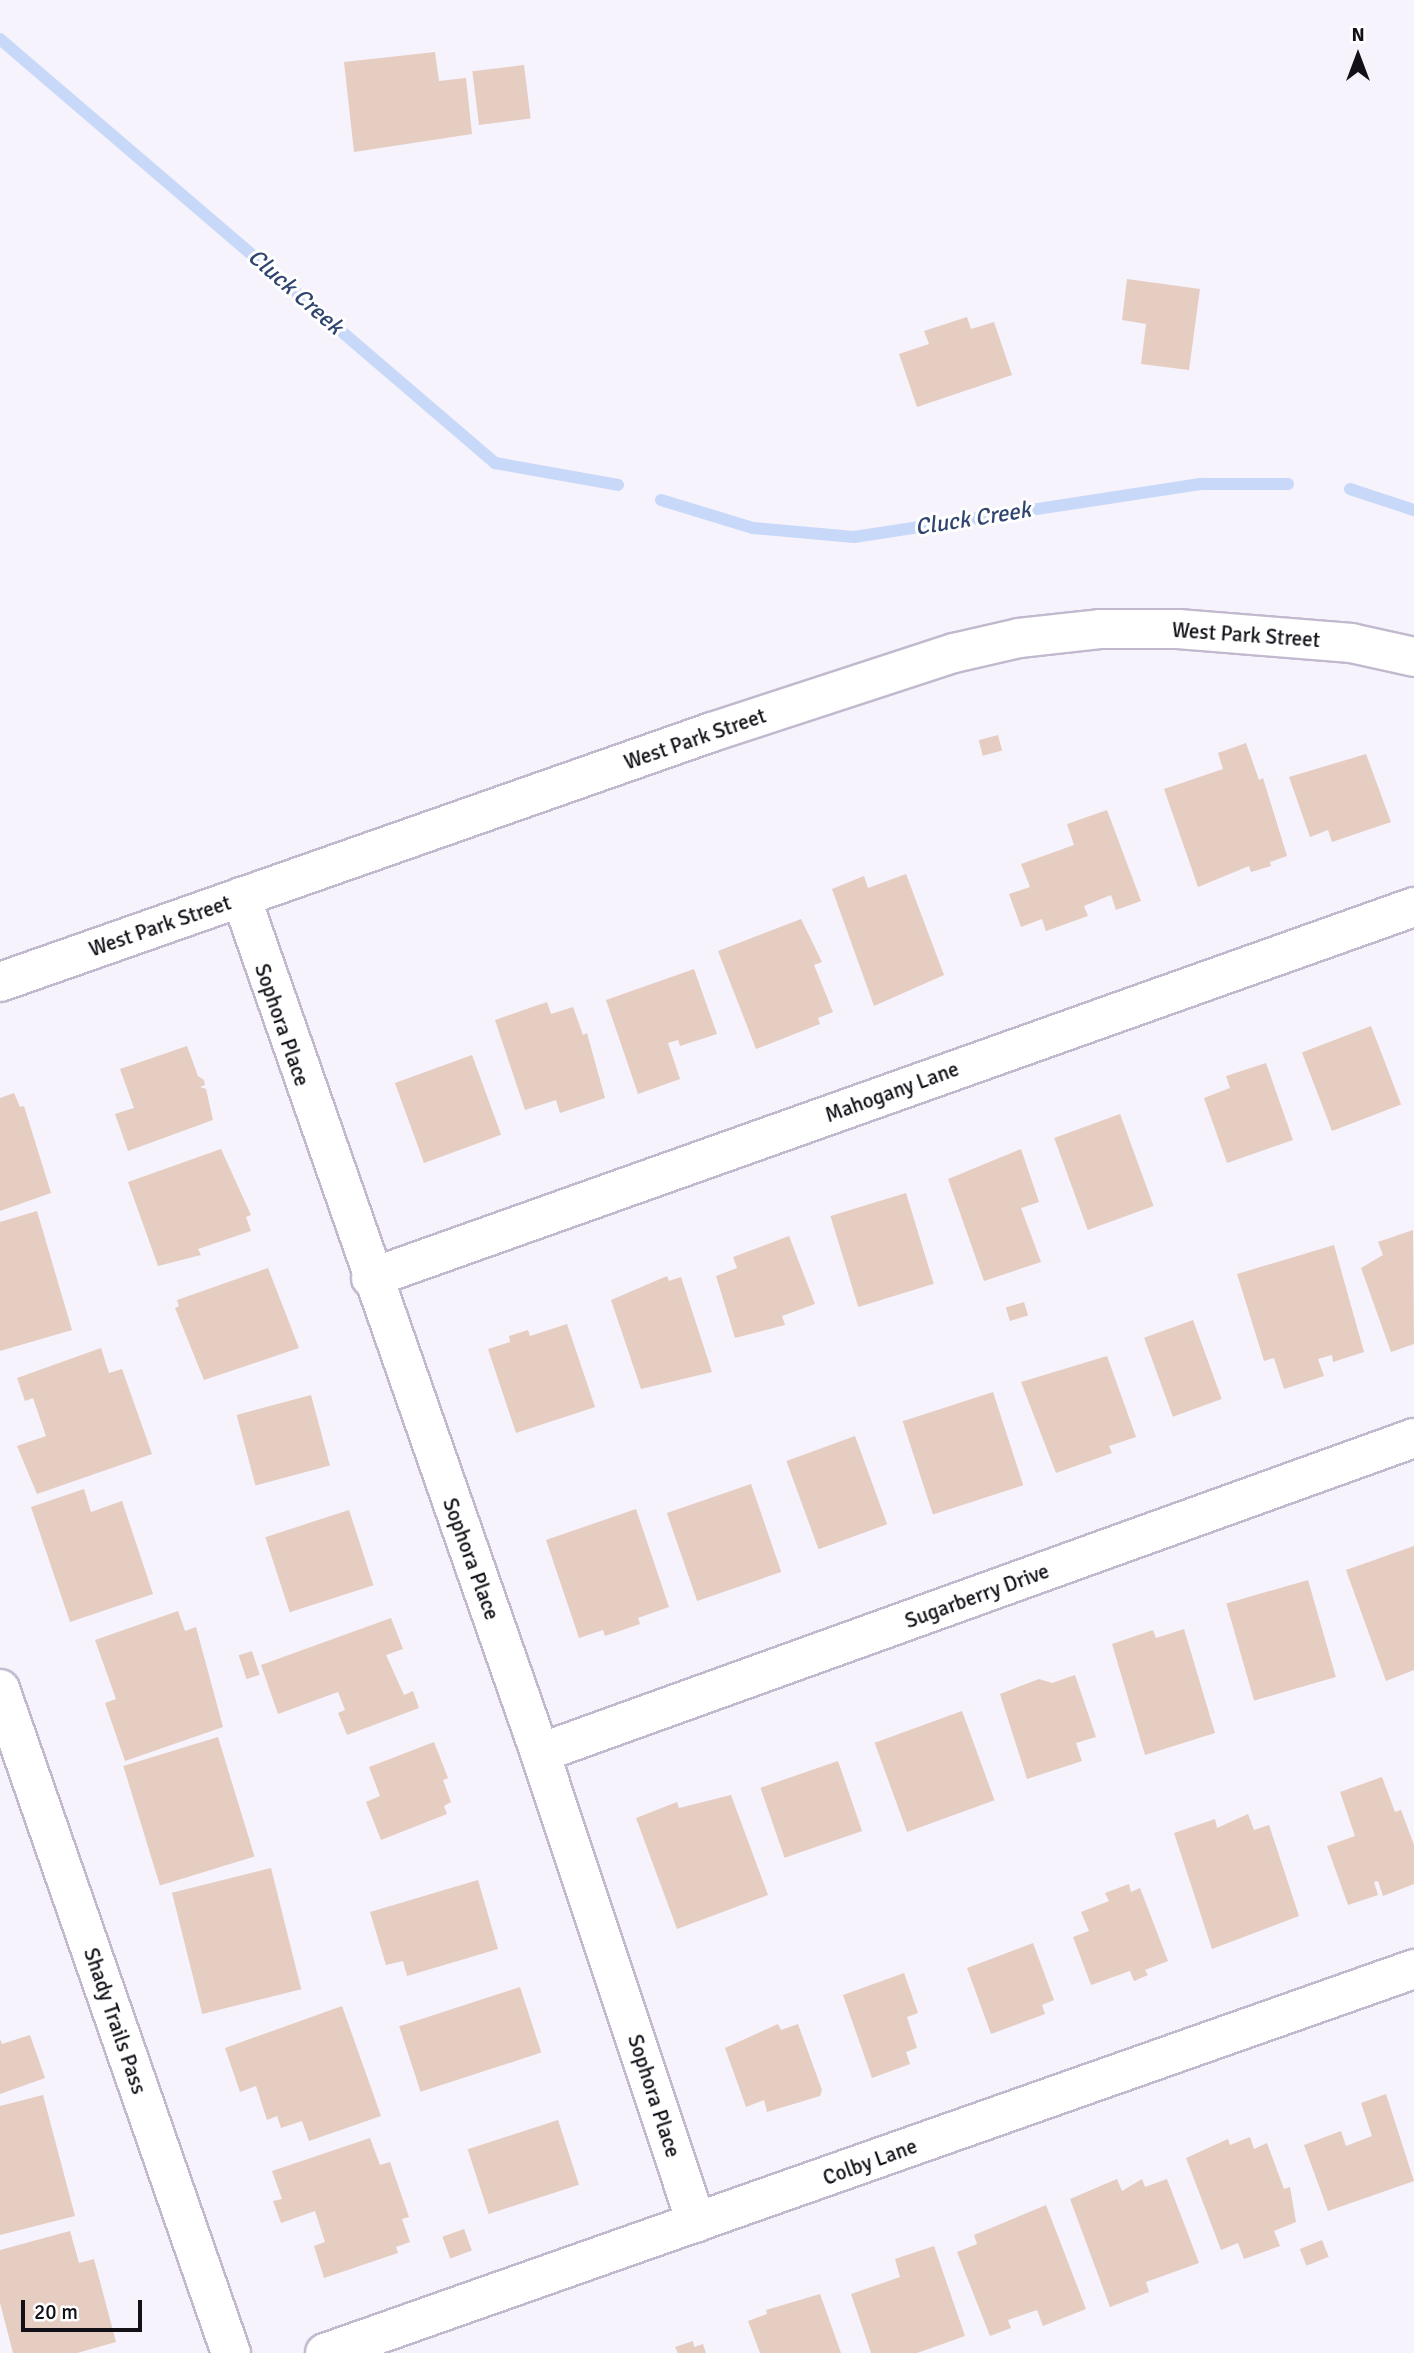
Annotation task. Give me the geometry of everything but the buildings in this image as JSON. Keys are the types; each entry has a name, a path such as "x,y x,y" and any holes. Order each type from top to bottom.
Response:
{"street":[{"name":"West Park Street","path":"0,982 712,732 954,653 1019,638 1100,629 1178,629 1351,643 1414,657"},
{"name":"Sophora Place","path":"241,897 371,1278 540,1754 696,2223"},
{"name":"Mahogany Lane","path":"371,1278 1414,907"},
{"name":"Sugarberry Drive","path":"540,1754 1414,1438"},
{"name":"Shady Trails Pass","path":"0,1689 231,2353"},
{"name":"Colby Lane","path":"325,2353 1414,1969"}],"waterway":[{"name":"Cluck Creek","path":"0,39 495,463 618,485"},
{"name":"Cluck Creek","path":"661,500 753,528 854,537 1202,484 1288,484"},
{"name":"Cluck Creek","path":"1350,489 1414,510"}]}
